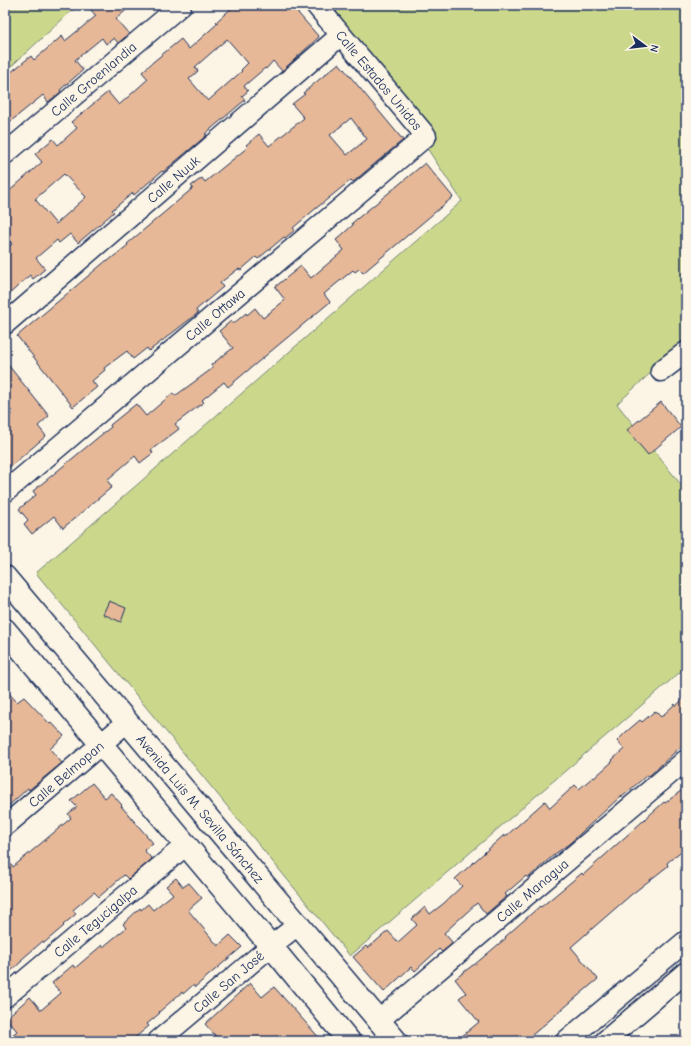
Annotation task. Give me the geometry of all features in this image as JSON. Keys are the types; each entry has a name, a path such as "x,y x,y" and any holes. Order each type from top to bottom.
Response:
{"street":[{"name":"Calle Groenlandia","path":"5,154 181,5"},
{"name":"Calle Estados Unidos","path":"316,5 426,136"},
{"name":"Calle Nuuk","path":"5,324 341,35"},
{"name":"Calle Ottawa","path":"5,492 426,136"},
{"path":"661,371 686,352"},
{"name":"Avenida Luis M. Sevilla Sánchez","path":"5,577 299,924 396,1041"},
{"path":"9,642 101,743 271,946 346,1040"},
{"name":"Calle Belmopan","path":"5,826 127,722"},
{"name":"Calle Managua","path":"378,1021 686,760"},
{"name":"Calle Tegucigalpa","path":"5,997 186,845"},
{"name":"Calle San José","path":"158,1041 299,924"},
{"path":"566,1041 686,941"},
{"path":"605,1041 686,972"}],"green space":[{"path":"5,5 78,5 5,72"},
{"path":"332,5 686,5 686,340 617,404 686,491 686,667 350,956 36,573 462,201"}],"building":[{"path":"87,5 132,5 116,19 129,34 118,43 114,38 106,44 102,38 75,60 83,70 60,90 61,92 48,102 43,95 5,126 5,77 31,56 34,60 62,36 65,41 96,16"},
{"path":"235,5 291,5 319,37 282,71 273,61 266,69 265,68 244,86 248,91 242,96 245,100 205,134 207,135 163,172 162,171 134,195 133,193 112,210 114,212 78,243 70,234 59,243 57,240 36,258 45,269 33,279 30,275 5,298 5,250 12,244 5,235 5,195 42,162 35,154 53,139 58,145 77,128 71,122 108,92 119,105 148,79 142,72 153,62 181,39 189,49 218,23 216,22","holes":["227,39 248,63 241,70 242,71 208,101 189,79 198,71 195,67","64,174 86,197 56,224 35,199"]},
{"path":"339,63 403,140 353,182 351,180 314,210 293,228 295,230 285,238 284,237 258,259 256,257 241,270 238,269 220,283 223,287 196,310 198,313 149,351 147,348 133,359 127,351 104,368 105,370 92,381 97,387 73,407 17,336 107,260 108,261 128,245 127,244 193,188 191,186 202,178 205,182 248,147 246,145 259,134 269,146 304,118 292,104 305,94 303,93","holes":["351,118 367,139 347,155 330,135"]},
{"path":"425,163 453,197 363,273 359,269 355,272 353,270 324,294 330,302 228,387 224,382 202,400 204,402 175,424 179,429 151,450 153,453 140,463 135,456 107,480 112,487 63,528 54,516 32,534 24,524 28,520 19,509 36,495 33,491 111,427 110,425 136,404 146,416 173,393 175,396 213,368 211,365 233,348 219,331 231,321 233,324 246,313 247,315 255,308 263,318 285,300 275,287 301,266 311,278 344,250 336,240 353,225 352,223"},
{"path":"5,361 49,416 38,426 46,436 5,471 5,418 13,413 5,403"},
{"path":"661,402 681,427 648,455 627,430"},
{"path":"109,601 126,608 121,622 103,614"},
{"path":"5,689 17,702 24,697 64,736 50,749 62,763 29,790 28,788 5,809"},
{"path":"686,696 686,742 649,776 647,775 622,797 621,796 570,843 528,878 526,876 505,894 507,896 486,914 477,903 444,933 453,943 442,952 439,949 415,971 411,967 384,992 353,957 366,946 368,948 388,931 398,942 417,925 412,919 425,907 430,914 443,904 462,886 455,879 504,835 505,837 545,801 550,808 575,785 579,789 593,777 594,778 624,749 617,741 626,732 640,720 642,722 655,711 661,717 675,704 676,706"},
{"path":"92,783 105,798 111,793 153,843 144,850 152,859 128,879 124,875 99,897 94,892 73,910 76,914 63,925 64,926 44,943 43,941 11,971 5,964 5,857 13,867 71,818 68,814 77,807 71,801"},
{"path":"686,787 686,847 667,863 668,866 632,894 571,947 598,979 525,1041 456,1041 479,1022 459,998 466,993 455,979 506,938 505,937 540,906 541,907 582,873 583,875 664,802 665,803"},
{"path":"176,878 183,887 189,883 202,898 188,910 218,946 230,935 242,947 195,987 193,985 183,994 182,992 147,1024 149,1026 131,1041 5,1041 17,1031 6,1018 30,997 41,1010 61,993 52,983 73,965 75,968 102,945 103,947 126,928 123,924 140,908 141,910 148,904 153,910 173,894 166,886"},
{"path":"250,983 262,997 274,987 322,1041 220,1041 205,1024"}]}
